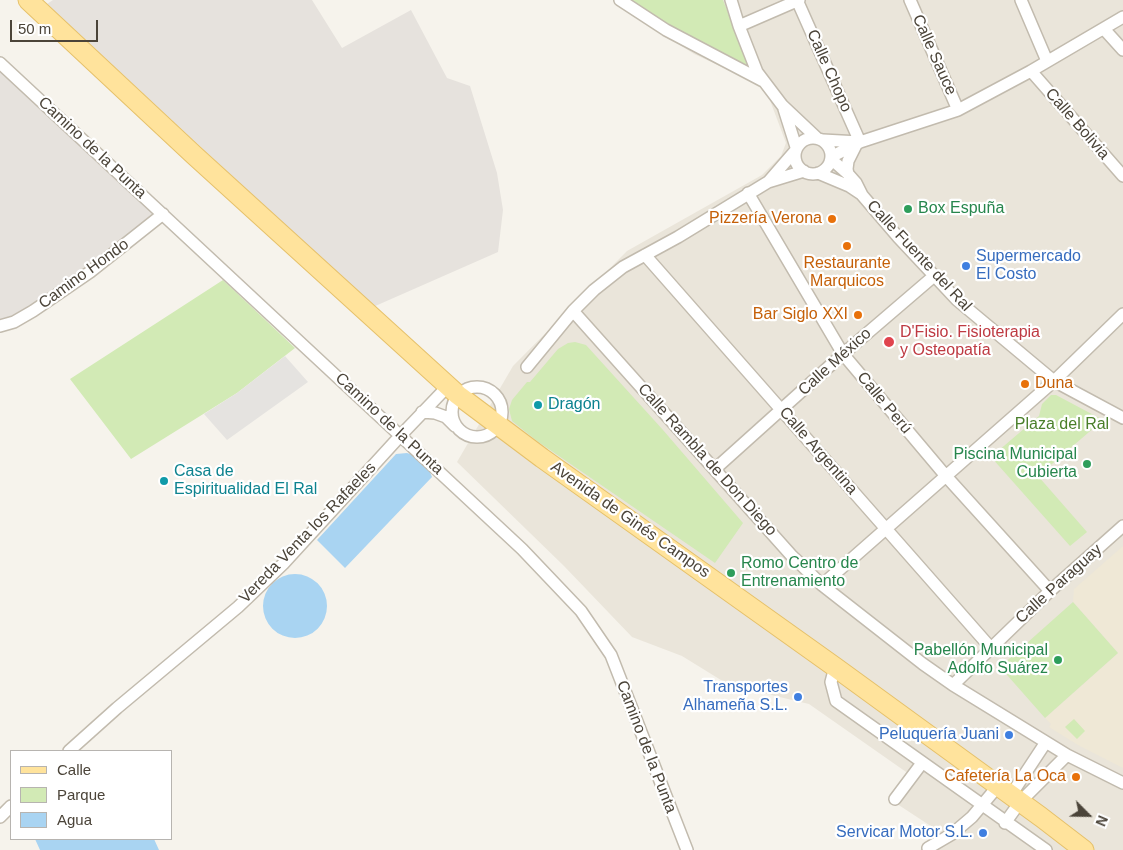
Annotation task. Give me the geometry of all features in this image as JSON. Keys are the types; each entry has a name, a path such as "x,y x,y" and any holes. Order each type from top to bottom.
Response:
{"main road":[{"name":"Avenida de Ginés Campos","path":"28,0 194,155 453,391 498,426 1042,817 1084,850"},
{"name":"Avenida de Ginés Campos","path":"1042,817 1094,850"}],"street":[{"path":"620,0 683,39 764,82"},
{"path":"527,367 573,311 594,290 623,267 768,182 790,174 818,173 827,167 831,158 830,148 782,105 764,82 753,63 731,0"},
{"path":"739,26 798,0"},
{"name":"Calle Chopo","path":"798,0 858,143"},
{"name":"Calle Sauce","path":"910,0 958,110"},
{"path":"1021,0 1047,61"},
{"path":"831,158 858,143 958,110 1031,71 1123,17"},
{"path":"1104,29 1123,50"},
{"name":"Camino de la Punta","path":"0,63 401,435 522,549 581,610 611,655 686,850"},
{"name":"Calle Bolivia","path":"1031,71 1123,176"},
{"path":"782,105 796,149 795,160 804,172"},
{"path":"768,182 804,139 858,143"},
{"path":"848,174 848,161 858,143"},
{"name":"Calle Fuente del Ral","path":"831,158 856,183 862,195 898,237 957,300 1054,381 1123,418"},
{"name":"Calle Fuente del Ral","path":"818,173 849,186 862,195"},
{"name":"Calle Perú","path":"748,193 843,354 944,476 1050,591"},
{"name":"Camino Hondo","path":"0,326 14,322 33,311 90,272 163,214"},
{"name":"Calle Argentina","path":"645,255 990,648"},
{"name":"Calle México","path":"714,469 934,276"},
{"name":"Calle Rambla de Don Diego","path":"573,311 792,555 822,585 923,664 953,685 1067,755 1123,783"},
{"path":"822,585 1054,381 1123,314"},
{"name":"Vereda Venta los Rafaeles","path":"70,750 257,589 283,564 422,412 453,391"},
{"path":"453,391 452,418 455,426"},
{"path":"422,412 435,413 446,417 469,437 487,436 498,426"},
{"path":"1111,412 1123,425"},
{"name":"Calle Paraguay","path":"953,685 1050,591 1123,526"},
{"path":"835,667 831,682 836,701 1046,850"},
{"path":"1006,823 1010,794 1046,742"},
{"path":"928,848 952,834 982,806 1010,794 1067,755"},
{"path":"895,799 922,762"},
{"path":"0,817 10,807"}],"shaded area":[{"path":"53,0 312,0 342,48 411,10 447,78 470,86 497,173 503,210 498,252 373,307 47,4"},
{"path":"613,0 1123,0 1123,850 920,850 946,836 891,800 909,774 809,704 729,685 682,656 632,637 564,566 457,462 513,366 627,251 762,175 781,156 786,143 765,87 694,54 628,12"},
{"path":"0,69 154,212 147,223 30,309 0,320"},
{"path":"285,356 308,382 227,440 204,414 237,393"},
{"path":"1123,546 1123,768 1078,745 1049,727 1051,724 1045,718 1118,653 1073,602 1074,589"}],"green space":[{"path":"628,0 723,0 749,67 746,69 664,25"},
{"path":"223,280 295,348 237,393 131,459 70,379"},
{"path":"575,342 586,345 663,430 743,523 715,563 537,441 512,421 509,409 512,400 558,349 568,343"},
{"name":"Plaza del Ral","path":"1051,395 1056,395 1103,420 1038,476 1087,532 1070,546 991,457 1039,416 1042,404"},
{"name":"Pabellón Municipal Adolfo Suárez","path":"1073,602 1118,653 1045,718 1000,667"},
{"path":"1074,719 1085,731 1077,739 1065,727"}],"water":[{"path":"407,453 413,455 430,472 432,477 345,568 317,540 396,454"},
{"path":"295,574 313,580 321,588 327,606 321,624 313,632 295,638 277,632 269,624 263,606 269,588 277,580"},
{"path":"35,840 154,840 159,850 40,850"}],"place":[{"name":"Box Espuña","path":"908,209"},
{"name":"Pizzería Verona","path":"832,219"},
{"name":"Restaurante Marquicos","path":"847,246"},
{"name":"Supermercado El Costo","path":"966,266"},
{"name":"Bar Siglo XXI","path":"858,315"},
{"name":"D'Fisio. Fisioterapia y Osteopatía","path":"889,342"},
{"name":"Duna","path":"1025,384"},
{"name":"Dragón","path":"538,405"},
{"name":"Piscina Municipal Cubierta","path":"1087,464"},
{"name":"Casa de Espiritualidad El Ral","path":"164,481"},
{"name":"Romo Centro de Entrenamiento","path":"731,573"},
{"name":"Pabellón Municipal Adolfo Suárez","path":"1058,660"},
{"name":"Transportes Alhameña S.L.","path":"798,697"},
{"name":"Peluquería Juani","path":"1009,735"},
{"name":"Cafetería La Oca","path":"1076,777"},
{"name":"Servicar Motor S.L.","path":"983,833"}]}
